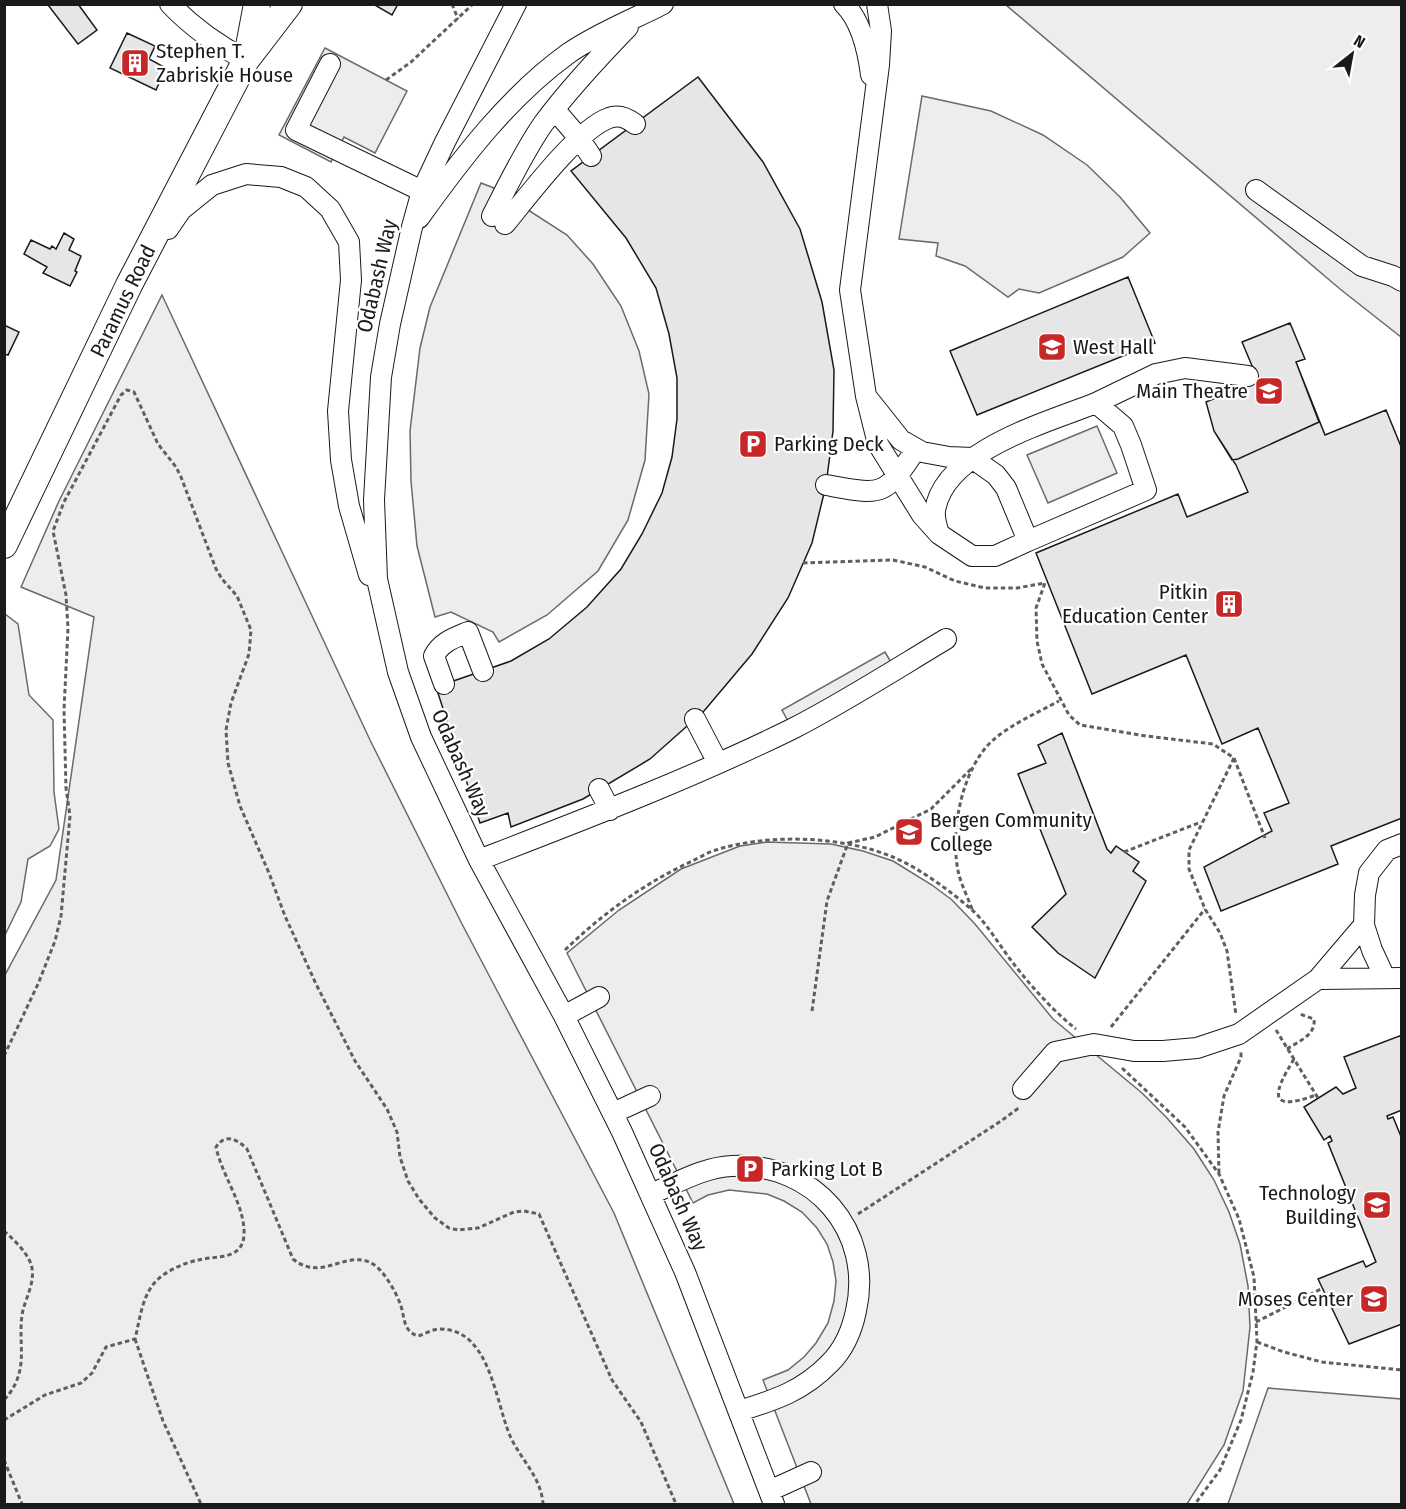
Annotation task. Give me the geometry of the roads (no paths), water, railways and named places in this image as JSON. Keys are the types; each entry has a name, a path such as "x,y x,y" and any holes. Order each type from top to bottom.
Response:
{"main road":[{"name":"Paramus Road","path":"246,60 256,4"},
{"name":"Paramus Road","path":"4,545 129,285 246,60 289,4"}],"street":[{"path":"170,4 191,26 246,60"},
{"name":"Odabash Way","path":"516,4 422,191 412,227 390,324 381,377 374,500 377,579 398,672 425,746 479,860 564,1016 651,1194 685,1272 771,1498"},
{"path":"412,227 451,174 490,127 535,81 570,53 663,4"},
{"path":"844,4 854,14 864,41 875,102"},
{"path":"877,4 881,31 879,65 850,290 866,396 878,444 922,515 939,534 972,556 995,556 1146,490 1123,426 1096,403"},
{"path":"635,123 626,117 610,117 579,138 498,220 517,166 543,124 601,55 638,16"},
{"path":"330,64 296,130 422,191"},
{"path":"555,110 591,156"},
{"path":"129,285 181,210 212,185 246,174 281,177 306,187 330,209 349,242 351,280 338,411 341,460 350,506 398,672"},
{"path":"1256,190 1362,266 1401,281"},
{"path":"939,534 935,513 938,500 953,475 972,458 995,444 1096,403 1156,374 1185,368 1248,376"},
{"path":"866,396 901,440 922,452 972,458 996,475 1006,488 1028,541"},
{"path":"826,485 866,493 883,489 898,476 916,449"},
{"path":"444,684 434,656 438,648 447,641 468,632 483,670"},
{"path":"479,860 610,810 794,728 946,639"},
{"path":"695,719 718,763"},
{"path":"599,789 610,810"},
{"path":"1393,978 1372,950 1364,925 1365,895 1369,873 1387,850 1401,843"},
{"path":"1024,1096 1055,1052 1094,1044 1134,1051 1197,1048 1239,1034 1318,979 1364,925"},
{"path":"1318,979 1393,978"},
{"path":"564,1016 599,997"},
{"path":"613,1113 650,1096"},
{"path":"651,1194 700,1173 730,1166 758,1166 786,1173 817,1191 837,1214 851,1239 859,1266 860,1295 846,1342 830,1363 807,1383 787,1396 739,1411"},
{"path":"771,1498 811,1472"}],"place":[{"name":"Stephen T. Zabriskie House","path":"135,63"},
{"name":"West Hall","path":"1052,347"},
{"name":"Main Theatre","path":"1269,391"},
{"name":"Parking Deck","path":"753,444"},
{"name":"Pitkin Education Center","path":"1229,604"},
{"name":"Bergen Community College","path":"909,832"},
{"name":"Parking Lot B","path":"750,1169"},
{"name":"Technology Building","path":"1377,1205"},
{"name":"Moses Center","path":"1374,1299"}]}
